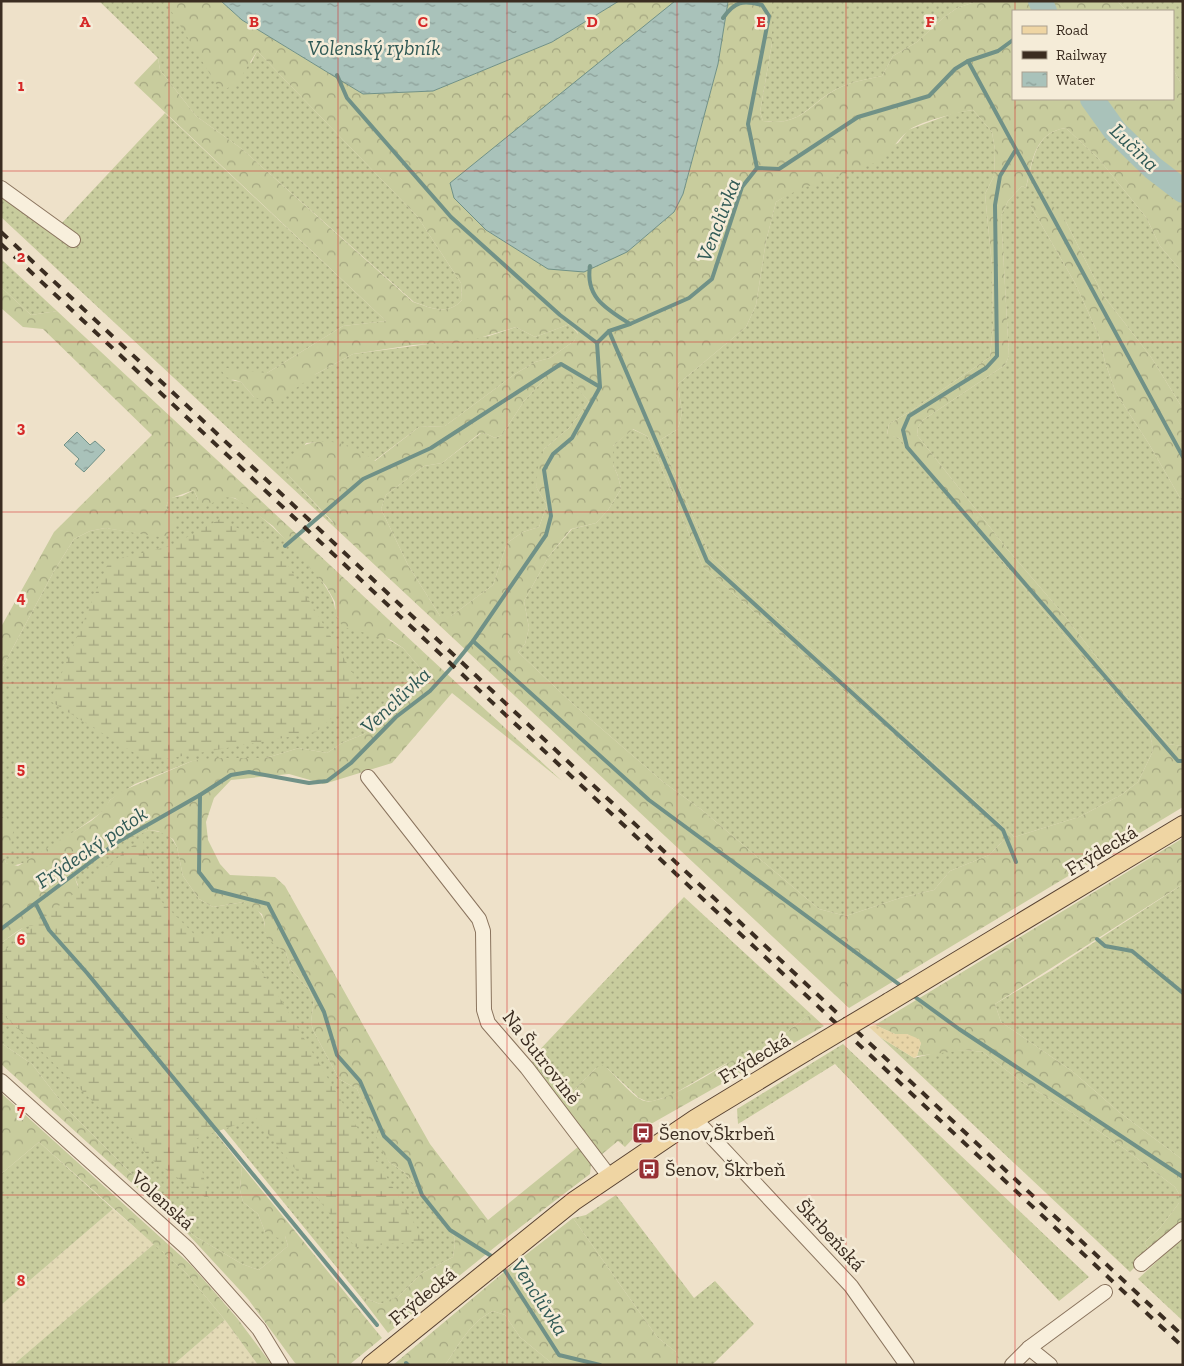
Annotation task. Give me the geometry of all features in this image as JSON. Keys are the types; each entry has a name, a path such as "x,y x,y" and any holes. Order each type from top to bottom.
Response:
{"main road":[{"name":"Frýdecká","path":"371,1365 518,1245 609,1176 695,1119 1183,825"}],"street":[{"path":"1,188 74,240"},
{"name":"Na Šutrovině","path":"368,777 479,919 483,932 484,1010 488,1023 527,1068 609,1176"},
{"name":"Volenská","path":"1,1081 188,1248 259,1329 281,1365"},
{"name":"Škrbeňská","path":"695,1119 851,1286 907,1365"},
{"path":"1141,1264 1183,1229"},
{"path":"1012,1365 1029,1348 1105,1292"},
{"path":"1029,1348 1050,1365"}],"shaded area":[{"path":"113,1209 154,1244 13,1365 1,1365 1,1305"},
{"path":"225,1320 258,1365 173,1365"}],"green space":[{"path":"99,1 165,1 251,63 257,51 417,216 461,283 462,300 457,305 445,309 433,308 414,302 242,149 196,116 160,70 158,58"},
{"path":"165,1 221,1 242,20 363,94 433,91 552,42 619,1 675,1 454,198 486,230 532,259 627,252 674,212 683,194 718,64 728,1 772,1 772,43 760,112 763,121 777,122 797,117 830,93 846,85 882,76 893,56 917,42 957,8 978,1 1117,1 1126,10 1012,10 1012,100 1174,100 1174,71 1183,87 1183,273 1160,246 1146,217 1098,158 1066,128 1047,135 1036,150 1026,188 1022,186 1008,201 1001,216 1009,356 1005,365 923,420 918,427 917,435 1008,550 1064,615 1150,726 1168,744 1183,746 1183,807 849,1008 332,525 333,522 287,474 289,462 294,453 301,447 321,441 344,444 357,449 375,461 419,427 445,426 515,374 535,362 550,358 574,341 578,333 570,324 535,337 516,327 466,342 413,345 353,354 316,374 278,401 268,402 254,397 241,382 226,377 219,367 267,373 343,326 386,321 134,83 158,58 160,70 196,116 242,149 413,302 439,309 451,308 462,300 461,283 417,216 257,51 238,82 226,89 218,87","holes":["973,110 992,132 995,150 994,176 985,194 992,266 993,325 990,357 889,424 887,435 899,438 1090,666 1150,733 1153,751 1138,782 1121,795 1079,817 1014,837 710,556 660,440 678,429 682,413 678,384 746,327 756,305 766,241 776,202 800,190 872,164 887,154 908,131 929,121","544,380 571,380 589,402 569,428 544,449 538,467 536,487 547,505 539,527 523,532 507,543 493,585 451,616 440,616 408,565 381,509 386,495 424,466 442,463 480,433 495,438 502,435 524,401","633,429 647,436 652,445 703,567 951,785 1004,840 989,855 950,871 934,890 900,898 846,916 819,909 702,810 662,781 573,704 518,652 525,644 529,628 524,601 549,556 571,529 596,523 608,510 621,489 613,465 613,446"]},
{"path":"772,1 978,1 957,8 917,42 893,56 882,76 846,85 830,93 797,117 777,122 763,121 760,112 772,43"},
{"path":"1117,1 1183,1 1183,87 1174,71 1174,10 1126,10"},
{"path":"973,110 992,132 995,150 994,176 985,194 992,266 993,325 990,357 889,424 887,434 899,438 1090,666 1150,733 1153,751 1138,782 1121,795 1079,817 1014,837 710,556 660,440 678,429 682,413 678,384 746,327 756,305 766,241 776,202 798,188 898,143 908,130 954,113"},
{"path":"165,113 386,321 343,326 267,373 231,380 241,382 254,397 316,374 353,354 489,336 516,327 535,337 570,324 578,334 574,341 550,358 535,362 515,374 445,426 419,427 374,461 342,445 306,443 287,474 333,523 332,525 1,217 1,193 61,224"},
{"path":"1066,128 1098,158 1146,217 1160,246 1183,273 1183,409 1151,357 1103,295 1065,220 1030,205 1075,283 1099,336 1105,362 1116,393 1149,444 1183,503 1182,746 1168,744 1150,726 1064,615 1008,550 917,435 918,427 923,420 1005,365 1009,356 1001,216 1008,201 1022,186 1026,188 1033,159 1041,142 1047,135"},
{"path":"1044,196 1065,220 1103,295 1151,357 1183,409 1183,503 1149,444 1116,393 1105,362 1099,336 1075,283 1030,205"},
{"path":"1,259 57,311 31,315 1,287"},
{"path":"1,287 31,315 57,311 562,781 452,693 392,763 324,784 289,774 231,780 214,798 206,822 208,840 220,864 230,875 275,877 285,886 430,1144 488,1220 578,1147 591,1164 590,1174 510,1235 388,1333 360,1296 380,1304 399,1296 422,1273 453,1257 454,1236 404,1172 389,1162 383,1153 357,1089 339,1079 313,1030 311,1022 314,1000 309,989 291,970 286,953 269,940 265,932 262,914 244,902 213,907 199,899 183,876 177,847 173,839 158,831 149,830 113,846 80,868 75,878 79,890 42,927 25,927 1,943 1,817 6,817 14,827 10,850 4,857 6,863 18,866 91,821 104,810 110,800 122,791 192,761 213,758 266,758 299,748 327,753 342,743 364,734 391,714 419,689 422,682 420,668 403,648 391,640 343,627 336,616 335,602 326,586 273,526 235,498 223,497 202,509 194,490 169,499 166,507 175,523 168,535 160,537 105,528 90,531 74,539 54,571 1,670 1,627 54,532 152,435 43,329 23,327 1,308"},
{"path":"544,380 572,380 589,402 569,428 544,449 536,487 547,505 539,527 523,532 507,543 493,585 451,616 440,616 408,565 381,509 386,495 424,466 442,463 481,433 495,438 502,435 524,401"},
{"path":"632,429 647,436 652,445 703,567 951,785 1005,839 989,855 950,871 934,890 900,898 846,916 819,909 702,810 662,781 573,704 518,652 525,644 529,628 524,601 549,556 572,529 596,523 608,510 621,489 613,465 613,446"},
{"path":"194,490 198,500 222,497 236,499 278,532 323,583 332,598 335,609 403,648 420,668 422,682 419,689 391,714 364,734 342,743 327,753 299,748 266,758 192,761 135,784 110,800 105,810 68,836 27,862 12,866 6,863 4,857 6,817 1,817 1,670 54,571 74,539 90,531 105,528 145,534 169,514 166,507 169,498 182,496"},
{"path":"220,519 278,549 363,690 316,732 149,762 50,701 109,561 171,546"},
{"path":"149,830 165,833 172,839 177,847 183,876 199,899 213,907 244,902 260,914 264,922 265,932 286,953 291,970 309,989 314,1000 311,1022 313,1030 339,1079 357,1089 389,1162 404,1172 454,1236 453,1257 422,1273 399,1296 380,1304 360,1296 131,1015 57,919 78,885 75,878 89,861 108,848"},
{"path":"142,838 161,901 195,935 229,935 260,969 283,1003 425,1241 355,1247 256,1118 195,1139 209,1200 155,1162 1,1012 1,953"},
{"path":"1183,838 1183,884 995,1004 1001,1022 1072,1071 1119,1112 1183,1160 1183,1222 1149,1253 1145,1242 1160,1228 1179,1203 1179,1194 1175,1187 1068,1110 1019,1080 983,1052 966,1050 917,1056 921,1043 907,1034 895,1034 875,1025"},
{"path":"1183,884 1183,1160 1119,1112 1072,1071 1001,1022 995,1004 1052,970"},
{"path":"684,897 811,1014 760,1051 725,1064 670,1096 646,1101 639,1098 607,1068 596,1068 561,1103 534,1069 532,1058"},
{"path":"34,924 42,927 242,1166 240,1190 243,1202 258,1214 265,1232 285,1236 288,1246 259,1270 242,1264 193,1235 65,1107 32,1064 1,1043 1,943 27,925"},
{"path":"811,1014 824,1026 642,1129 625,1147 618,1141 601,1155 561,1103 596,1068 602,1065 631,1092 645,1101 654,1101 667,1097 697,1082 749,1050 760,1051"},
{"path":"880,1037 914,1058 943,1051 966,1050 983,1052 1019,1080 1068,1110 1175,1187 1179,1194 1179,1203 1160,1228 1145,1242 1149,1253 1130,1272"},
{"path":"1,1043 32,1064 65,1107 193,1235 242,1264 259,1270 288,1246 285,1236 278,1238 265,1232 258,1214 243,1202 240,1190 242,1166 382,1338 349,1365 298,1365 295,1363 248,1299 187,1233 1,1064"},
{"path":"843,1044 1089,1277 1059,1301 835,1064 738,1124 737,1109"},
{"path":"1,1093 191,1265 237,1318 272,1365 258,1365 225,1320 186,1273 39,1142 1,1174"},
{"path":"39,1142 113,1209 1,1305 1,1174"},
{"path":"616,1195 694,1298 715,1281 754,1324 712,1365 679,1365 676,1352 657,1337 573,1218 586,1215"},
{"path":"573,1218 657,1337 676,1352 679,1365 554,1365 520,1337 505,1315 493,1311 471,1328 445,1365 393,1365 510,1267"},
{"path":"1183,1237 1183,1321 1138,1279"},
{"path":"154,1244 186,1273 225,1320 173,1365 13,1365"},
{"path":"493,1311 505,1315 520,1337 554,1365 445,1365 471,1328"}],"sand":[{"path":"875,1025 895,1034 907,1034 919,1039 921,1043 917,1056 914,1058 880,1037 869,1027"}],"water":[{"name":"Volenský rybník","path":"221,1 619,1 552,42 433,91 363,94 242,20"},
{"path":"675,1 728,2 718,64 683,194 674,212 627,252 584,272 548,269 486,230 454,198 450,183"},
{"path":"77,432 90,445 95,441 105,450 84,472 75,464 79,459 64,445"}],"waterway":[{"name":"Venclůvka","path":"1034,10 1040,1"},
{"name":"Lučina","path":"1040,1 1044,10"},
{"name":"Lučina","path":"1042,6 1047,1"},
{"path":"723,18 731,8 744,2 762,5 769,16 748,124 757,168"},
{"name":"Venclůvka","path":"496,1259 450,1230 422,1195 409,1160 384,1136 360,1081 337,1055 324,1012 268,904 213,890 199,872 200,795 231,775 249,772 309,783 327,781 351,763 396,717 430,691 473,641 546,535 551,516 544,470 553,454 572,438 600,387 597,343 609,331 630,324 689,298 712,279 742,187 757,168 779,169 858,117 929,96 955,69 968,61 998,51 1012,41"},
{"path":"968,61 1183,457"},
{"path":"337,75 347,98 451,217 560,315 597,343"},
{"name":"Lučina","path":"1093,100 1115,131 1153,168 1183,191"},
{"path":"1015,151 1000,176 995,205 997,356 986,368 909,416 903,430 907,447 1178,761 1183,761"},
{"path":"590,266 589,277 594,294 613,313 630,324"},
{"path":"609,331 707,561 1003,830 1016,862"},
{"path":"285,546 363,479 431,448 561,364 600,387"},
{"path":"473,641 649,800 904,988"},
{"name":"Frýdecký potok","path":"1,929 116,843 200,795"},
{"path":"36,904 49,930 87,973 377,1325"},
{"path":"1097,939 1105,946 1132,951 1183,993"},
{"path":"911,994 959,1029 1183,1177"},
{"name":"Venclůvka","path":"502,1266 559,1355 600,1365"}],"railway":[{"path":"1,232 1183,1336"},
{"path":"1,244 1183,1347"}],"place":[{"name":"Šenov,Škrbeň","path":"643,1133"},
{"name":"Šenov, Škrbeň","path":"649,1169"}]}
